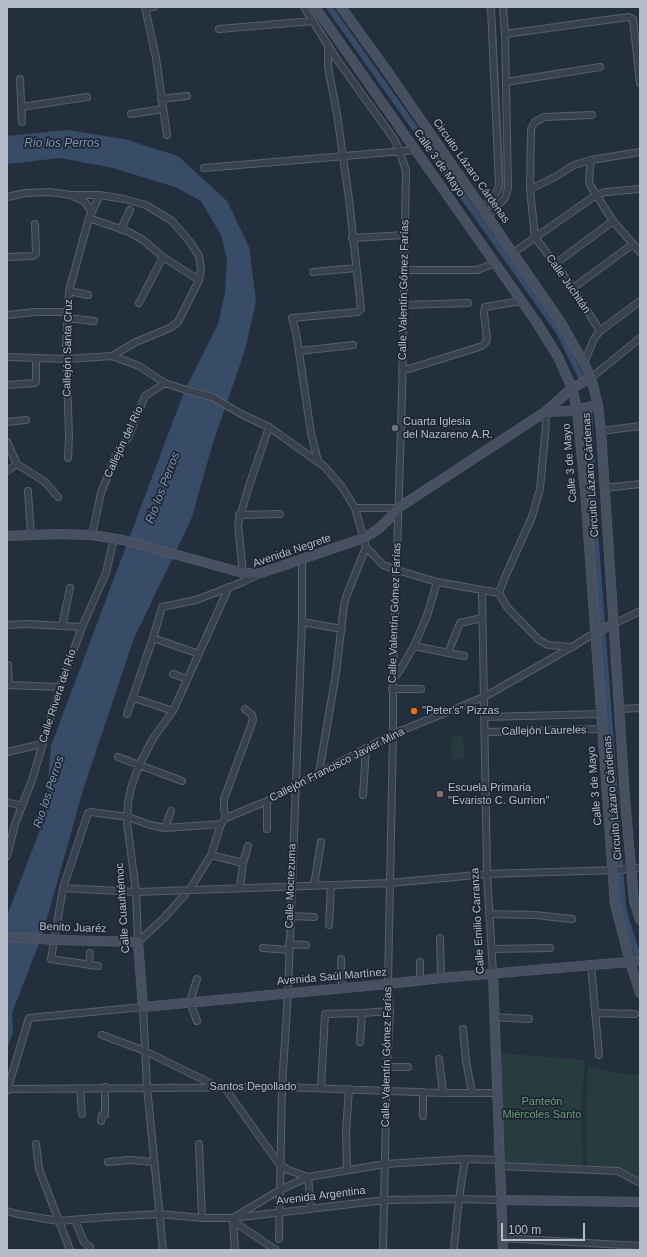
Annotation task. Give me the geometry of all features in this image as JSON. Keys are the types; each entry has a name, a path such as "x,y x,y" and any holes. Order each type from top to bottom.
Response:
{"street":[{"path":"154,7 145,8 156,58 167,135"},
{"name":"Calle Valentín Gómez Farías","path":"304,7 336,58 385,125 400,152 406,171 397,570 392,688 393,734 388,984 390,1011 386,1067 383,1250"},
{"name":"Calle 3 de Mayo","path":"315,7 537,323 558,357 572,388 577,409 604,629 601,714 615,870 616,904 635,961 640,993"},
{"name":"Circuito Lázaro Cárdenas","path":"341,7 560,321 591,378 598,404 605,488 604,629 618,709 633,869 634,901 640,920"},
{"path":"482,208 490,202 497,192 499,184 490,7"},
{"path":"488,216 505,198 508,188 505,34 503,7"},
{"path":"505,34 628,17 633,19 640,83"},
{"path":"219,29 313,21"},
{"path":"318,461 310,433 299,351 292,318 358,312 361,309 352,238 350,204 337,114 328,67 328,45"},
{"path":"328,67 345,51"},
{"path":"506,82 600,66"},
{"path":"20,79 22,122"},
{"path":"161,99 187,96"},
{"path":"21,107 87,97"},
{"path":"131,114 163,109"},
{"path":"535,237 530,189 533,125 535,122 544,117 592,115"},
{"path":"204,168 415,150"},
{"path":"530,189 574,166 591,160 640,152"},
{"path":"591,160 589,179 590,185 613,221 640,252"},
{"path":"513,253 596,195 606,192 640,189"},
{"path":"7,197 26,193 50,192 71,195 100,195 124,199 146,205 172,221 190,242 199,256 201,270 199,280 178,322 170,328 136,342 112,356"},
{"path":"71,195 84,201 90,209 90,215 147,242 164,257 199,280"},
{"name":"Callejón Santa Cruz","path":"68,458 69,444 66,358 69,291 90,215 100,195"},
{"path":"121,230 130,210"},
{"path":"555,264 613,221"},
{"path":"7,257 33,256 36,254 35,224"},
{"path":"352,238 405,235"},
{"name":"Calle Juchitán","path":"535,237 573,288 600,331"},
{"path":"573,288 633,244"},
{"path":"139,303 164,257"},
{"path":"404,270 477,270 495,263"},
{"path":"313,272 356,268"},
{"path":"69,291 88,295"},
{"path":"584,363 594,338 600,331 640,301"},
{"path":"402,370 482,346 487,339 484,313 485,307 521,302"},
{"path":"404,305 468,303"},
{"path":"7,315 35,312 67,315 94,321"},
{"path":"591,378 640,338"},
{"path":"299,351 353,345"},
{"path":"7,357 66,358 112,356 139,366 165,383 212,397 245,416 269,427 318,461 336,478 355,508 365,543 383,565 437,582 499,593"},
{"path":"7,385 35,383 36,358"},
{"name":"Avenida Negrete","path":"153,638 162,607 196,600 243,582 261,573 365,543 398,508 545,412 572,388 591,378"},
{"name":"Callejón del Río","path":"92,535 101,493 117,452 128,438 145,396 165,383"},
{"path":"499,593 532,517 540,489 546,425 545,412 570,411 598,404"},
{"path":"7,422 26,420"},
{"path":"601,431 640,426"},
{"path":"243,582 238,531 239,515 269,427"},
{"path":"7,442 17,464 45,482 58,497"},
{"path":"7,471 17,464"},
{"path":"605,488 640,484"},
{"path":"28,491 30,535"},
{"path":"355,508 398,508"},
{"path":"239,515 280,514"},
{"path":"7,536 92,535 118,539 182,555 243,573 261,573"},
{"name":"Calle Rivera del Río","path":"7,856 15,824 32,780 60,687 82,627 106,573 118,539"},
{"path":"319,773 336,673 346,597 365,543"},
{"name":"Calle Moctezuma","path":"279,1239 282,1086 288,993 302,622 302,560"},
{"path":"393,679 414,646 427,616 437,582"},
{"name":"Calle Cuauhtémoc","path":"163,1250 145,1051 136,892 128,817 128,803 131,788 139,765 154,737 173,711 229,587"},
{"path":"62,626 70,588"},
{"name":"Calle Emilio Carranza","path":"482,590 487,874 492,949 503,1250"},
{"path":"499,593 507,607 539,640 548,645 572,647"},
{"name":"Callejón Francisco Javier Mina","path":"226,818 267,801 393,734 484,697 604,629 640,611"},
{"path":"448,654 460,623 482,618"},
{"path":"302,622 342,629"},
{"path":"7,625 26,624 82,627"},
{"path":"127,714 134,698 153,638 199,654"},
{"path":"414,646 464,656"},
{"path":"8,665 8,685 60,687"},
{"path":"173,674 188,679"},
{"path":"392,688 421,689"},
{"path":"134,698 173,711"},
{"path":"618,709 640,708"},
{"path":"138,942 164,918 190,889 211,855 221,824 226,818 224,799 253,720 252,715 245,709"},
{"path":"485,717 601,714"},
{"name":"Callejón Laureles","path":"485,732 602,729"},
{"path":"7,752 42,744"},
{"path":"363,795 366,748"},
{"path":"118,757 182,781"},
{"path":"267,801 267,829"},
{"path":"7,802 22,806"},
{"path":"98,966 51,959 56,938 63,888 88,813 91,812 128,817 150,825 165,828 221,824"},
{"path":"165,828 171,812"},
{"path":"314,885 321,842"},
{"path":"240,888 243,863 248,846"},
{"path":"211,855 243,863"},
{"path":"63,888 136,892 390,883 487,874 633,869"},
{"path":"330,925 331,884"},
{"path":"489,914 535,915 572,919"},
{"path":"290,916 314,917"},
{"name":"Benito Juaréz","path":"7,937 138,942"},
{"path":"440,938 441,978"},
{"path":"263,948 306,945"},
{"path":"492,949 550,948"},
{"path":"89,965 90,953"},
{"path":"341,959 342,988"},
{"name":"Avenida Saúl Martínez","path":"7,1090 29,1018 493,973 635,961"},
{"path":"420,962 420,980"},
{"path":"591,965 599,1055"},
{"path":"197,978 190,1002 197,1021"},
{"path":"321,1088 325,1014 390,1011"},
{"path":"360,1042 362,1013"},
{"path":"595,1013 635,1014"},
{"path":"494,1017 529,1019"},
{"path":"463,1029 466,1062 472,1093"},
{"path":"102,1035 145,1051 221,1087 280,1165 288,1170 308,1177"},
{"path":"439,1059 443,1093"},
{"path":"386,1067 408,1067"},
{"name":"Santos Degollado","path":"7,1090 105,1087 282,1086 443,1093 497,1093"},
{"path":"101,1121 102,1116 105,1115 105,1087"},
{"path":"80,1088 82,1114"},
{"path":"347,1170 346,1132 349,1089"},
{"path":"423,1092 423,1116"},
{"path":"36,1144 39,1169 70,1250"},
{"path":"199,1144 202,1218"},
{"path":"454,1247 465,1159"},
{"path":"233,1219 280,1190 308,1177 385,1164 465,1159 500,1163 618,1171 640,1183"},
{"path":"108,1162 130,1160 154,1162"},
{"path":"308,1177 311,1209"},
{"name":"Avenida Argentina","path":"7,1211 59,1221 160,1214 233,1219 385,1200 459,1199 640,1202"},
{"path":"233,1219 275,1250"},
{"path":"233,1219 235,1250"},
{"path":"75,1220 84,1242 90,1247"},
{"path":"503,1238 640,1246"}],"green space":[{"path":"463,736 464,758 452,759 451,737"},
{"name":"Panteón Miércoles Santo","path":"499,1053 585,1060 582,1099 583,1165 503,1164"},
{"name":"Panteón Miércoles Santo","path":"588,1066 613,1073 640,1075 640,1179 621,1170 587,1166 586,1132"}],"water":[{"name":"Rio los Perros","path":"67,130 124,139 178,156 227,201 249,247 256,301 245,350 212,446 191,520 134,638 83,790 42,936 12,1013 13,1033 7,1047 7,916 45,817 51,746 184,392 218,324 225,293 227,259 221,235 201,201 175,187 113,168 60,158 7,164 7,136"}],"waterway":[{"path":"329,7 559,332 581,377"},
{"path":"495,22 503,177 503,187 499,193"},
{"path":"589,406 594,517 623,905 640,963"}],"place":[{"name":"Cuarta Iglesia del Nazareno A.R.","path":"395,428"},
{"name":"\"Peter's\" Pizzas","path":"414,711"},
{"name":"Escuela Primaria \"Evaristo C. Gurrion\"","path":"440,794"}]}
